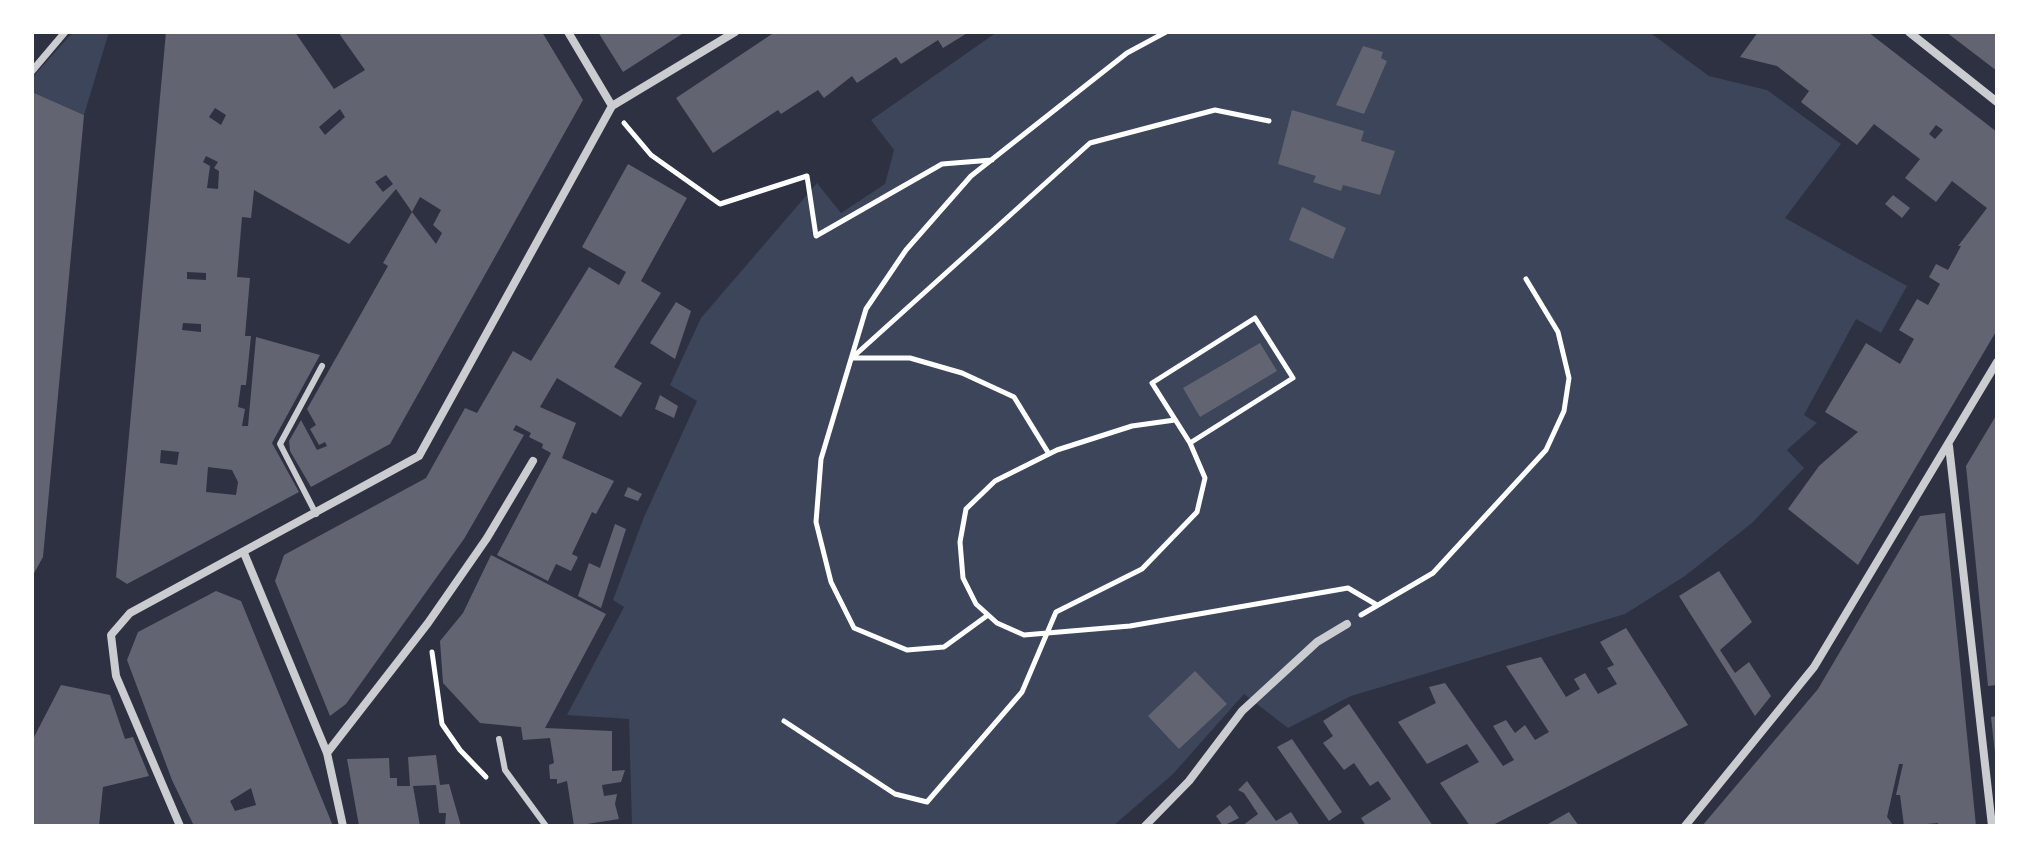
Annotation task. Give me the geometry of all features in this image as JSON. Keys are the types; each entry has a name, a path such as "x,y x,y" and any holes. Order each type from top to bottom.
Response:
{"street":[{"path":"32,71 65,32"},
{"path":"568,32 612,106"},
{"path":"180,826 116,676 111,635 130,613 419,456 612,106 735,32"},
{"path":"1909,32 1997,102"},
{"path":"1685,826 1814,667 1997,362"},
{"path":"1949,445 1992,826"},
{"path":"327,753 428,623 487,538 533,461"},
{"path":"244,553 327,753 343,826"},
{"path":"1145,826 1189,781 1242,711 1317,642 1347,624"}],"lane":[{"path":"316,514 280,444 322,366"},
{"path":"499,739 505,770 546,826"}],"path":[{"path":"988,615 944,647 907,650 854,628 831,582 816,522 821,459 866,309 906,250 971,176 1127,53 1166,32"},
{"path":"852,358 1090,143 1215,110 1269,121"},
{"path":"637,142 720,204 807,176 816,236 942,164 992,160"},
{"path":"1347,624 1433,573 1546,450 1564,411 1569,378 1558,332 1526,279"},
{"path":"784,721 895,794 927,802 1022,692 1056,612 1142,569 1197,512 1205,478 1190,443 1152,383 1255,318 1293,378 1190,443"},
{"path":"852,358 910,358 962,373 1014,397 1049,454"},
{"path":"1175,420 1132,426 1049,454 995,481 966,509 960,542 963,578 976,604 988,615 1024,635 1130,626 1348,588 1377,605"},
{"path":"428,623 442,724 460,750 492,782"}],"shaded area":[{"path":"73,32 109,32 84,115 32,92 32,78"},
{"path":"997,32 1649,32 1709,76 1767,90 1841,144 1785,218 1907,286 1881,333 1856,319 1804,415 1817,423 1787,450 1804,468 1752,523 1685,576 1625,614 1351,696 1288,728 1244,694 1173,774 1113,826 632,826 629,719 567,715 624,607 613,600 644,517 697,401 670,385 701,318 817,183 841,213 885,184 894,150 871,120"}],"building":[{"path":"166,32 295,32 334,89 365,70 338,32 542,32 583,100 390,444 311,487 290,451 289,441 301,420 317,450 327,446 325,442 319,445 310,429 316,425 307,409 388,266 383,263 412,212 396,189 349,244 254,190 251,218 242,217 237,277 250,278 245,336 251,336 246,385 241,385 238,407 245,409 242,426 248,426 256,337 320,355 272,443 299,492 127,584 116,577","holes":["215,108 226,115 221,125 209,117","340,109 345,117 325,135 319,127","206,156 218,162 214,168 219,171 218,189 207,188 210,166 203,162","386,175 393,184 383,192 375,182","420,197 441,210 433,225 442,233 436,244 412,212","187,272 206,273 206,280 187,279","183,323 201,324 201,332 182,330","161,450 179,452 177,465 160,463","208,467 232,470 238,482 236,495 206,492"]},
{"path":"598,32 685,32 623,72"},
{"path":"775,32 969,32 943,48 938,40 901,64 896,57 857,83 852,76 824,98 818,90 781,114 778,110 713,153 676,98"},
{"path":"1758,32 1868,32 1997,132 1997,330 1858,565 1788,509 1819,466 1858,432 1825,412 1866,343 1900,364 1914,339 1899,330 1917,299 1928,305 1940,284 1929,277 1936,264 1948,270 1961,246 1958,246 1987,208 1952,181 1936,202 1905,178 1920,159 1874,124 1857,145 1801,102 1809,91 1777,66 1740,57","holes":["1936,125 1943,130 1935,139 1929,134"]},
{"path":"1946,32 1997,32 1997,71"},
{"path":"1363,46 1383,52 1381,58 1387,61 1364,114 1336,105"},
{"path":"32,92 84,115 43,557 32,577"},
{"path":"1292,110 1364,131 1361,141 1395,151 1380,195 1343,185 1341,191 1313,182 1316,176 1278,164"},
{"path":"628,164 687,198 641,281 661,293 614,367 642,383 621,417 557,378 540,407 576,423 562,458 614,481 596,514 592,512 572,554 578,557 571,571 556,564 548,581 497,555 551,453 542,448 543,444 529,437 531,433 516,425 513,430 524,435 464,539 346,704 330,716 275,581 284,555 426,478 465,408 477,413 513,351 531,361 589,267 619,285 626,272 582,247"},
{"path":"1893,195 1910,208 1902,218 1885,204"},
{"path":"1302,207 1346,228 1333,259 1289,240"},
{"path":"676,302 691,311 675,359 650,343"},
{"path":"1260,343 1277,371 1200,417 1183,388"},
{"path":"660,395 678,406 674,418 655,409"},
{"path":"1997,414 1997,685 1988,686 1966,466"},
{"path":"628,487 642,494 638,501 624,496"},
{"path":"1945,513 1976,826 1938,826 1938,823 1904,826 1900,795 1896,795 1903,764 1899,764 1887,817 1894,826 1702,826 1818,689 1920,516"},
{"path":"615,524 626,529 601,608 578,596 589,563 600,568"},
{"path":"491,555 606,614 545,728 612,731 612,771 625,770 621,782 602,785 604,796 617,794 615,804 619,819 574,826 567,781 557,784 557,779 550,779 549,765 554,763 550,738 523,740 521,727 480,723 443,683 440,641 463,613"},
{"path":"1719,571 1752,622 1720,650 1735,673 1749,662 1771,696 1755,716 1679,596"},
{"path":"216,591 241,601 333,826 194,826 172,780 127,660 138,632","holes":["251,788 256,805 235,811 230,801"]},
{"path":"1626,628 1688,725 1491,826 1470,826 1440,783 1479,762 1467,744 1427,764 1398,722 1436,703 1429,687 1445,683 1503,766 1514,760 1493,726 1506,720 1515,733 1525,725 1535,740 1549,732 1506,666 1541,657 1566,697 1580,689 1574,679 1585,673 1598,694 1617,684 1607,668 1614,665 1600,642"},
{"path":"1195,671 1227,704 1179,749 1148,716"},
{"path":"61,685 110,695 125,739 133,737 149,776 103,787 99,826 32,826 32,741"},
{"path":"1349,704 1433,826 1366,826 1361,818 1391,799 1378,781 1370,786 1354,763 1344,770 1323,743 1333,736 1323,721"},
{"path":"1997,716 1997,753 1995,753 1991,717"},
{"path":"1292,739 1342,812 1329,821 1277,747"},
{"path":"436,755 440,785 449,784 461,826 445,826 446,813 439,813 436,785 413,786 420,826 359,826 347,759 389,758 390,778 397,778 397,786 410,786 408,757"},
{"path":"1247,781 1276,821 1291,812 1300,826 1242,826 1258,814 1244,793 1238,790"},
{"path":"1230,805 1239,818 1223,826 1216,816"},
{"path":"1569,812 1579,826 1548,824"}]}
